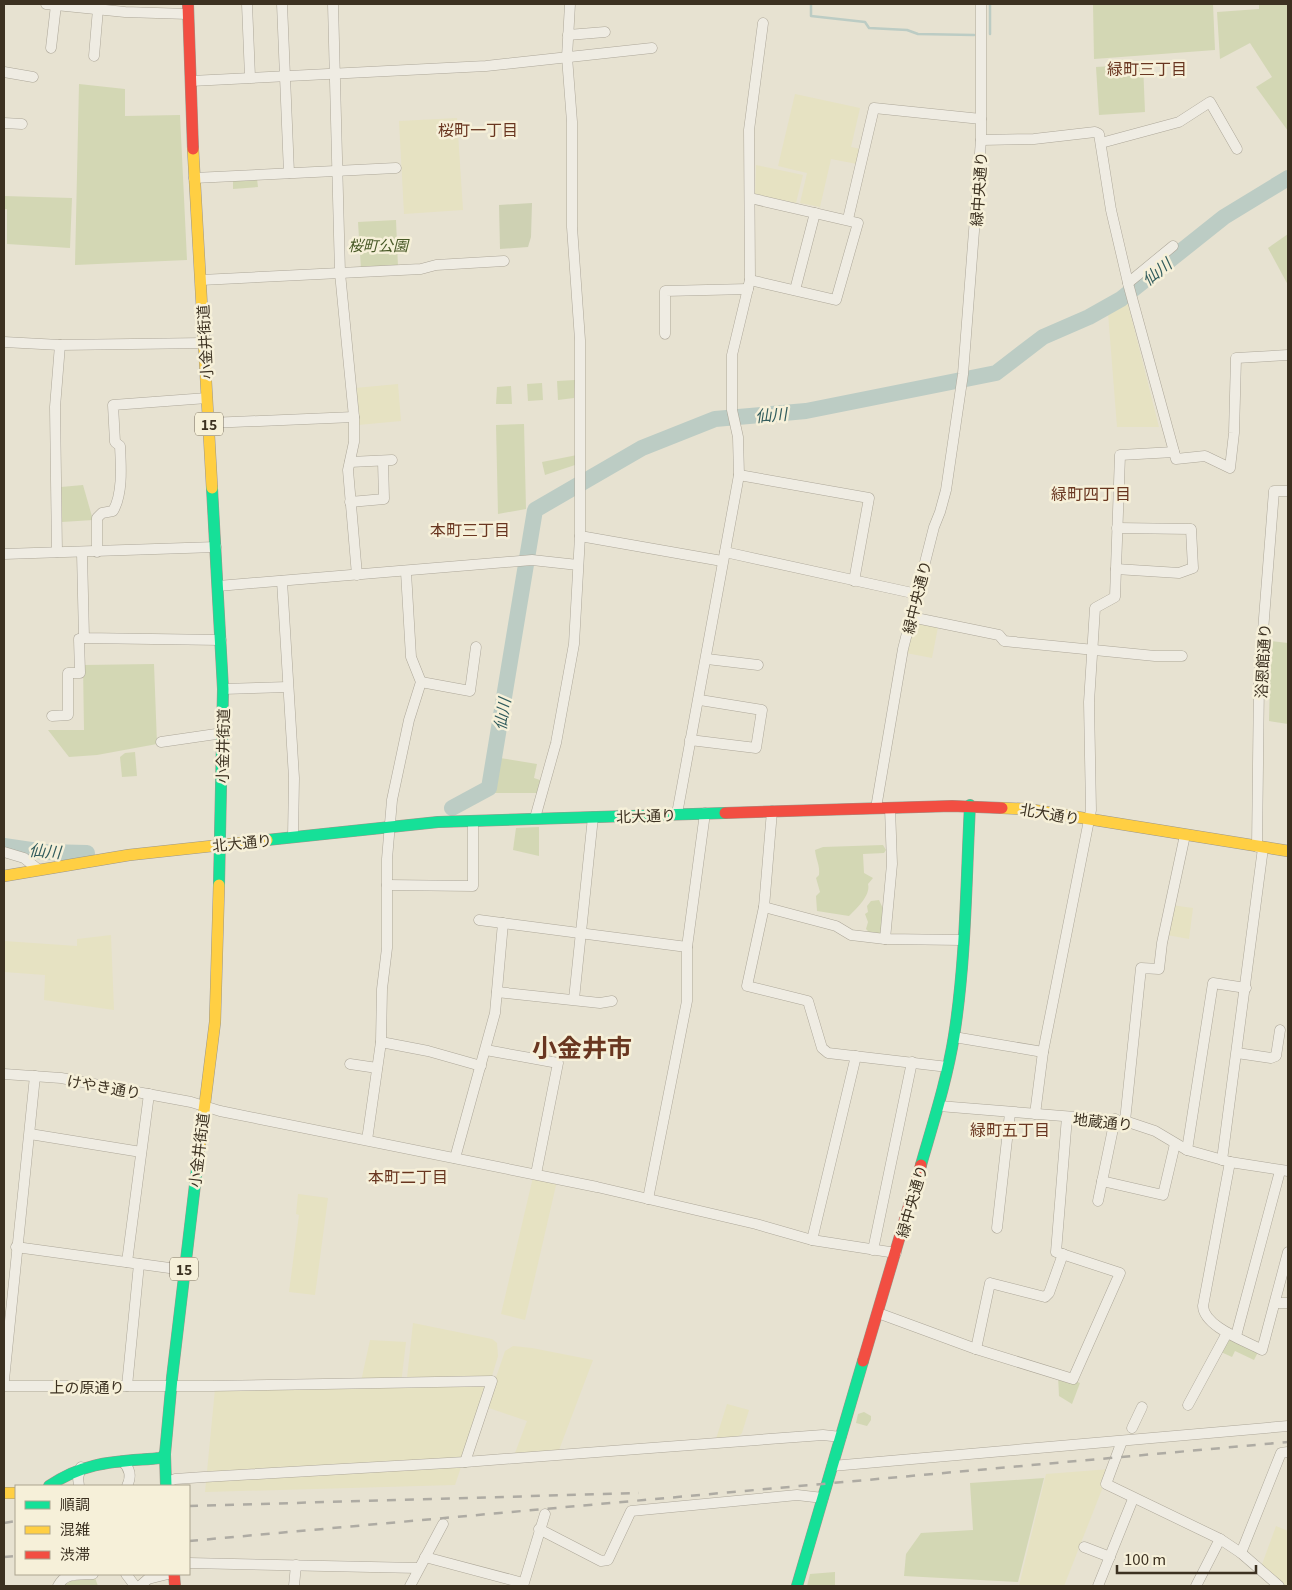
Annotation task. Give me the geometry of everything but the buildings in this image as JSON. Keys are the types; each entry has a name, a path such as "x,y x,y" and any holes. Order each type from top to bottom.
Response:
{"street":[{"path":"51,48 51,4 188,9"},
{"path":"247,4 250,78"},
{"path":"282,4 290,173"},
{"path":"333,4 340,273 354,417 354,442 350,462 350,502 356,575"},
{"path":"535,818 556,743 574,644 580,536 580,340 572,227 572,122 567,57 570,4"},
{"name":"緑中央通り","path":"876,808 903,649 934,527 946,490 962,387 981,140 981,4"},
{"path":"94,56 101,7"},
{"name":"小金井街道","path":"163,1485 171,1386 184,1270 215,1022 224,689 194,178 188,9"},
{"path":"677,814 690,740 700,700 723,556 739,475 738,437 732,410 732,355 749,284 749,130 763,23"},
{"path":"568,35 605,32"},
{"path":"191,81 486,66 652,48"},
{"path":"4,72 33,77"},
{"path":"1101,143 1179,122 1210,102 1237,149"},
{"path":"848,219 874,108 901,113 982,119"},
{"path":"4,123 22,124"},
{"path":"981,140 1034,139 1095,132 1099,134 1111,210 1128,285 1176,459 1205,456 1230,468 1234,433 1236,358 1288,355"},
{"path":"194,178 390,170"},
{"path":"666,334 664,291 749,284 794,290 836,300 858,222 750,198"},
{"path":"794,290 815,213"},
{"path":"1128,285 1172,246"},
{"path":"200,280 421,269 436,265 504,261"},
{"path":"4,342 60,345 204,343"},
{"path":"57,552 55,407 60,345"},
{"path":"97,552 97,518 102,513 113,512 119,501 120,446 115,442 113,405 207,398"},
{"path":"209,423 354,417"},
{"path":"1035,1114 1043,1052 1089,820 1092,778 1089,702 1091,650 1095,608 1115,597 1120,455 1174,452"},
{"path":"350,462 387,461 384,499 350,502"},
{"path":"739,475 869,498 854,581"},
{"name":"浴恩館通り","path":"1260,847 1259,682 1274,491 1288,491"},
{"path":"1116,569 1184,573 1193,568 1191,529 1117,528"},
{"path":"580,536 723,556 917,594"},
{"path":"4,554 82,553 216,547"},
{"path":"82,553 84,638"},
{"path":"218,586 406,572 532,560 578,564"},
{"path":"367,1140 381,1042 382,989 387,948 388,827 395,777 421,682 412,658 406,572"},
{"path":"282,581 294,778 293,837"},
{"path":"912,617 998,636 1004,641 1091,650 1182,656"},
{"path":"52,716 68,715 68,673 80,672 79,639 221,640"},
{"path":"421,682 470,691 476,647"},
{"path":"707,659 758,665"},
{"path":"224,689 288,687"},
{"path":"690,740 756,748 762,710 700,700"},
{"path":"161,742 223,733"},
{"name":"緑中央通り","path":"797,1586 939,1106 948,1067 954,1037 970,805"},
{"name":"北大通り","path":"4,876 110,857 219,844 473,820 970,805 1027,808 1089,820 1288,851"},
{"path":"885,939 892,864 890,808"},
{"path":"772,812 764,908 747,986 808,1001 822,1048 828,1053 948,1067"},
{"path":"648,1199 687,1001 687,947 705,813"},
{"path":"574,999 593,817"},
{"path":"387,885 473,886 473,820"},
{"path":"1098,1202 1102,1181 1120,1120 1142,968 1159,970 1162,943 1185,835"},
{"path":"1260,847 1226,1161 1203,1306 1207,1318 1232,1335 1262,1350 1288,1252"},
{"path":"4,852 24,858 39,870"},
{"path":"764,908 836,926 850,935 885,939 962,940"},
{"path":"479,920 687,947"},
{"path":"455,1158 486,1050 497,992 503,923"},
{"path":"1187,1150 1213,983 1246,988"},
{"path":"497,992 600,1003 612,1001"},
{"path":"1237,1053 1271,1058 1276,1056 1280,1030"},
{"path":"954,1037 1043,1052"},
{"path":"381,1042 481,1066"},
{"path":"486,1050 558,1063 536,1174"},
{"path":"812,1240 856,1056"},
{"path":"873,1250 912,1062"},
{"path":"350,1064 377,1068"},
{"name":"けやき通り","path":"4,1074 61,1078 204,1105 220,1111 536,1174 756,1224 812,1240 896,1253"},
{"path":"4,1380 16,1247 35,1076"},
{"path":"127,1262 149,1094"},
{"name":"地蔵通り","path":"939,1106 1010,1113 1120,1120 1155,1131 1187,1150 1226,1161 1284,1171"},
{"path":"997,1228 1010,1113"},
{"path":"878,1314 976,1349 1073,1378 1120,1273 1056,1252 1067,1117"},
{"path":"30,1134 141,1152"},
{"path":"1102,1181 1163,1195 1175,1144"},
{"path":"1188,1404 1232,1335 1284,1171"},
{"path":"16,1247 184,1270"},
{"path":"976,1349 991,1280 1045,1297 1050,1293 1063,1254"},
{"path":"127,1386 139,1264"},
{"path":"1275,1303 1288,1303"},
{"name":"上の原通り","path":"4,1386 171,1386 492,1381 465,1462"},
{"path":"1132,1428 1142,1407"},
{"path":"832,1466 1288,1426"},
{"path":"152,1459 162,1463 163,1485 175,1479 465,1462 823,1435 841,1438"},
{"path":"1122,1441 1106,1484 1133,1499 1220,1539 1241,1553 1279,1586"},
{"path":"1241,1553 1281,1453 1288,1452"},
{"path":"50,1485 68,1473 98,1462 161,1458 165,1454"},
{"path":"122,1460 128,1468 130,1475 127,1485"},
{"path":"79,1485 78,1474 81,1467"},
{"path":"539,1530 601,1561 608,1560 631,1511 797,1495 823,1498"},
{"path":"1098,1586 1133,1499"},
{"path":"424,1557 523,1585 545,1514"},
{"path":"410,1586 443,1524"},
{"path":"1196,1586 1220,1539"},
{"path":"1084,1547 1110,1557"},
{"path":"190,1563 418,1568"},
{"path":"294,1586 296,1565"},
{"path":"58,1586 64,1578 70,1575"},
{"path":"127,1575 135,1586"},
{"path":"140,1586 148,1579 164,1575"}],"shaded area":[{"path":"795,94 860,108 851,147 861,149 857,164 831,159 820,207 800,203 807,173 778,166"},
{"path":"457,118 463,210 404,214 399,121"},
{"path":"756,165 803,175 796,203 755,194"},
{"path":"1127,300 1159,427 1117,427 1108,313"},
{"path":"398,384 401,421 358,425 355,388"},
{"path":"914,622 938,627 932,658 906,653"},
{"path":"1171,905 1193,908 1189,939 1167,935"},
{"path":"111,935 114,1010 44,1000 45,975 4,972 4,941 77,946 77,939"},
{"path":"533,1177 557,1181 525,1320 501,1314"},
{"path":"298,1194 328,1198 315,1295 289,1292 299,1215 296,1214"},
{"path":"413,1323 492,1339 497,1343 498,1356 492,1376 407,1378"},
{"path":"370,1340 406,1342 401,1384 489,1383 455,1485 205,1492 215,1389 360,1386"},
{"path":"513,1346 593,1360 559,1450 515,1453 527,1421 486,1407 505,1351"},
{"path":"727,1404 749,1410 742,1433 738,1437 716,1439"},
{"path":"1110,1469 1064,1586 1019,1586 1046,1474"},
{"path":"1276,1526 1288,1531 1288,1586 1282,1586 1261,1567"}],"green space":[{"path":"1093,4 1213,4 1215,50 1094,59"},
{"path":"1259,4 1288,4 1288,131 1256,87 1272,77 1250,43 1220,59 1217,12 1259,9"},
{"path":"1143,64 1145,112 1099,115 1096,67"},
{"path":"79,84 125,89 125,116 180,115 187,260 75,265"},
{"path":"257,179 258,187 233,189 233,181"},
{"path":"4,196 72,198 70,248 7,244 7,209 4,209"},
{"path":"532,203 531,237 528,247 500,249 499,205"},
{"name":"桜町公園","path":"396,220 398,267 361,269 358,222"},
{"path":"1288,234 1288,285 1268,248"},
{"path":"575,380 574,398 558,400 557,381"},
{"path":"542,383 543,400 528,401 527,384"},
{"path":"511,386 512,404 496,404 497,387"},
{"path":"524,424 526,509 498,514 496,425"},
{"path":"577,455 578,464 545,475 542,462"},
{"path":"83,485 93,520 62,522 61,487"},
{"path":"1271,641 1288,643 1288,724 1269,721"},
{"path":"154,664 157,744 97,755 69,757 48,730 84,730 83,665"},
{"path":"135,752 137,776 122,777 120,757 125,753"},
{"path":"500,758 537,764 534,778 540,780 538,793 493,793"},
{"path":"539,827 539,856 513,850 516,828"},
{"path":"883,845 886,850 884,853 863,854 864,873 873,878 868,884 865,897 849,916 817,911 816,896 820,892 816,878 819,875 819,871 815,850 823,847"},
{"path":"879,900 885,913 883,932 878,935 871,934 866,929 868,922 865,914 868,912 867,906 871,901"},
{"path":"1228,1338 1258,1352 1254,1360 1235,1351 1232,1357 1221,1352"},
{"path":"1058,1375 1080,1383 1072,1404 1059,1396"},
{"path":"864,1412 871,1416 867,1426 856,1423 858,1414"},
{"path":"1044,1478 1018,1582 904,1576 906,1554 921,1533 973,1530 970,1483"},
{"path":"835,1572 835,1586 807,1586 810,1574"},
{"path":"95,1578 98,1586 64,1586 71,1581"}],"waterway":[{"path":"811,4 811,16 865,22 869,28 907,30 918,34 974,35"},
{"path":"990,4 990,34"},
{"name":"仙川","path":"452,808 489,788 535,510 642,448 715,419 806,411 996,373 1043,337 1089,317 1121,299 1224,217 1288,178"},
{"name":"仙川","path":"4,846 45,852 87,853"}],"railway":[{"path":"190,1541 1288,1442"},
{"path":"190,1506 639,1493"},
{"path":"4,1523 15,1521"},
{"path":"4,1557 15,1556"}],"traffic: fast":[{"path":"212,488 223,689 219,885"},
{"path":"921,1165 948,1069 958,1007 965,921 970,805"},
{"path":"267,840 438,822 725,813"},
{"path":"166,1485 165,1454 172,1378 199,1151"},
{"path":"797,1586 863,1361"},
{"path":"51,1485 76,1471 90,1467 117,1462 161,1458 165,1454"}],"traffic: slow":[{"path":"193,149 212,488"},
{"path":"1002,808 1027,809 1288,851"},
{"path":"4,876 129,855 267,840"},
{"path":"199,1151 215,1022 219,885"},
{"path":"4,1493 15,1493"}],"traffic: jam":[{"path":"188,4 193,149"},
{"path":"725,813 952,806 1002,808"},
{"path":"863,1361 921,1165"},
{"path":"174,1575 175,1586"}],"district":[{"name":"緑町三丁目","path":"1147,68"},
{"name":"桜町一丁目","path":"478,129"},
{"name":"緑町四丁目","path":"1091,493"},
{"name":"本町三丁目","path":"470,529"},
{"name":"小金井市","path":"582,1046"},
{"name":"緑町五丁目","path":"1010,1129"},
{"name":"本町二丁目","path":"408,1176"}]}
